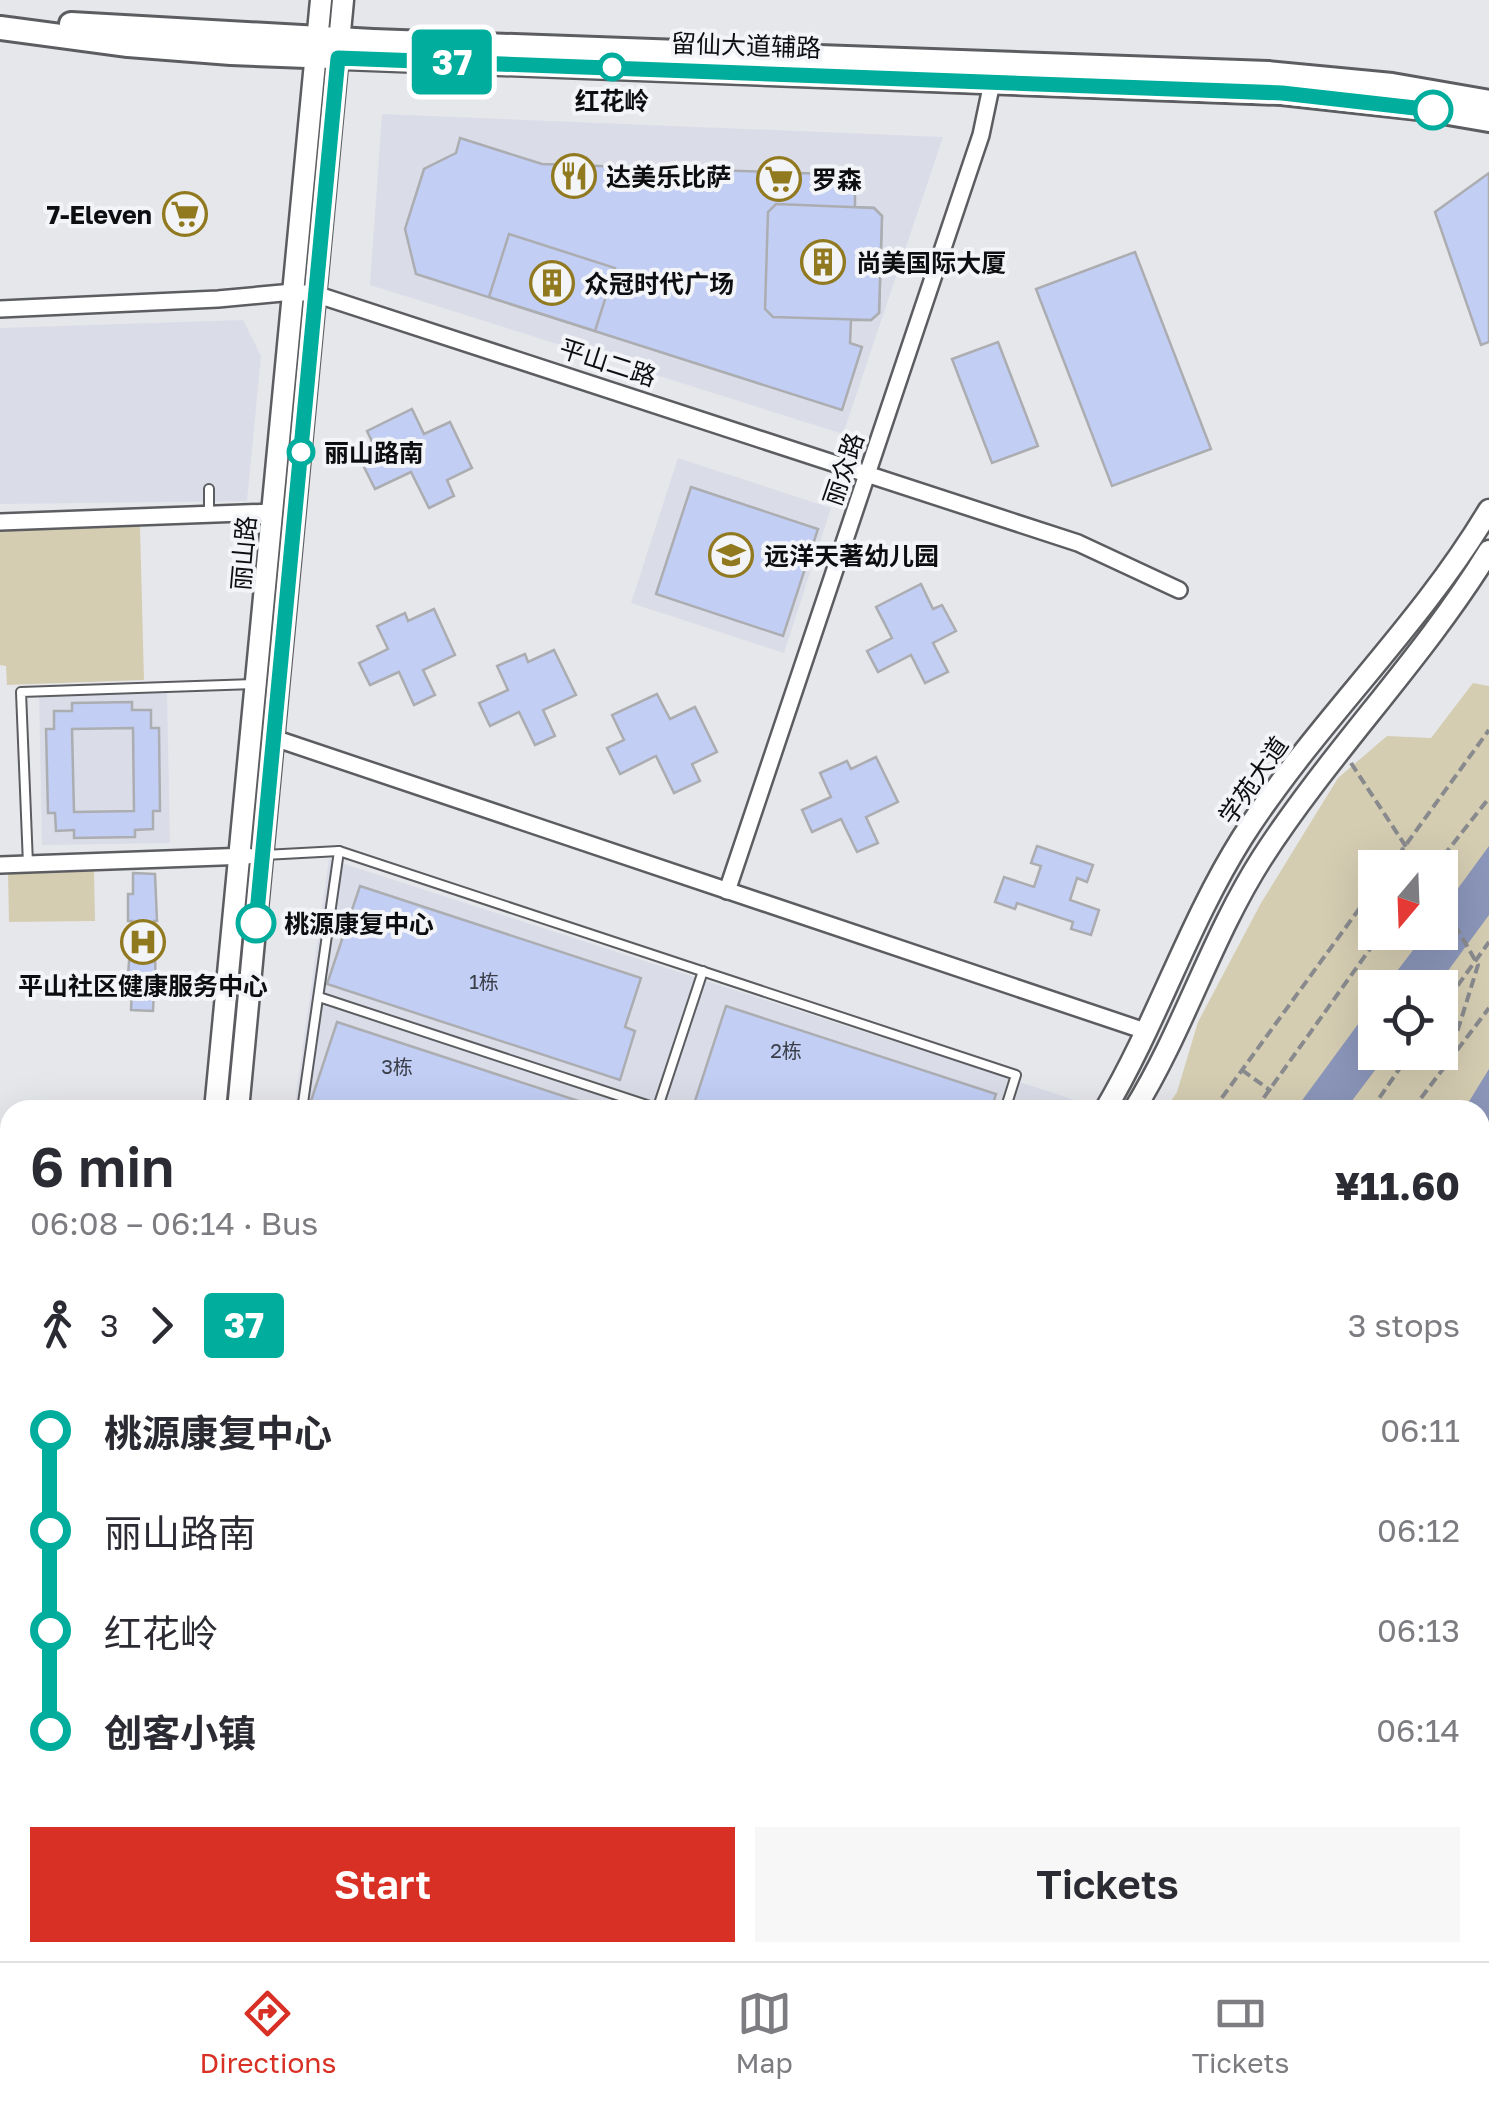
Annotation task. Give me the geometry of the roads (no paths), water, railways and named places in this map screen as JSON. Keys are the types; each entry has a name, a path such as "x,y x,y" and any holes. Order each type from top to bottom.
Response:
{"main road":[{"name":"留仙大道辅路","path":"0,15 327,48"},
{"name":"留仙大道辅路","path":"0,28 128,45 1332,78 1489,102"},
{"name":"留仙大道辅路","path":"994,71 1298,94 1489,120"}],"street":[{"name":"丽山路","path":"239,1100 316,294 327,48 320,0"},
{"name":"丽山路","path":"216,1100 293,292 327,48 343,0"},
{"name":"丽众路","path":"727,891 981,135 994,71"},
{"name":"平山二路","path":"0,309 293,292 316,294 1078,543 1180,590"},
{"name":"学苑大道","path":"1111,1100 1148,1032 1209,898 1241,840 1320,728 1429,600 1489,510"},
{"path":"0,522 272,512"},
{"name":"学苑大道","path":"1140,1100 1165,1057 1219,938 1260,861 1343,744 1433,632 1489,551"},
{"path":"274,738 1148,1032"},
{"path":"0,865 262,855"}],"lane":[{"path":"209,489 209,512"},
{"path":"28,864 22,692 255,684"},
{"path":"262,855 339,851 1016,1075 1008,1100"},
{"path":"304,1100 339,851"},
{"path":"662,1100 703,971"},
{"path":"319,997 629,1100"}],"water":[{"path":"1489,846 1489,915 1449,970 1398,970 1413,950 1458,950 1458,888"},
{"path":"1358,1024 1358,1070 1375,1070 1353,1100 1302,1100"},
{"path":"1489,1069 1489,1100 1470,1100"}],"place":[{"name":"红花岭","path":"612,67"},
{"name":"达美乐比萨","path":"574,176"},
{"name":"罗森","path":"779,179"},
{"name":"7-Eleven","path":"185,214"},
{"name":"尚美国际大厦","path":"823,262"},
{"name":"众冠时代广场","path":"552,283"},
{"name":"丽山路南","path":"301,452"},
{"name":"远洋天著幼儿园","path":"731,555"},
{"name":"桃源康复中心","path":"256,923"},
{"name":"平山社区健康服务中心","path":"143,942"}]}
